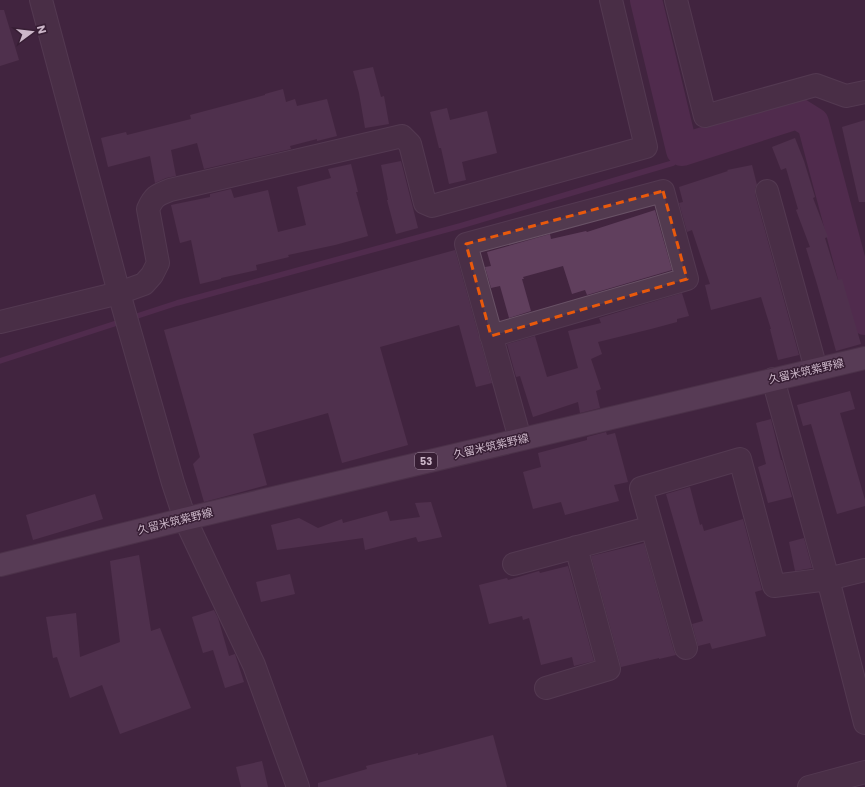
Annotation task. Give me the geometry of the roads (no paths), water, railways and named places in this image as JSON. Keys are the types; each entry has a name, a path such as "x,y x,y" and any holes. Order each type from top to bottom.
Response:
{"main road":[{"name":"久留米筑紫野線","path":"0,565 186,519 859,359"}],"street":[{"path":"41,0 119,293 173,483 186,519 254,665 298,787"},
{"path":"0,322 119,293 144,284 152,275 158,263 148,209 158,194 170,190 402,136 410,144 425,203 432,206 646,147 611,0"},
{"path":"676,0 705,116 816,85 846,96 865,92"},
{"path":"491,336 687,278 663,191 466,244 491,336 520,439"},
{"path":"767,191 816,369"},
{"path":"773,379 828,579 865,723"},
{"path":"686,648 641,488 740,459 774,586 828,579 865,570"},
{"path":"514,564 652,527"},
{"path":"546,688 609,669 576,547"},
{"path":"809,787 865,772"}],"waterway":[{"path":"646,0 682,150 797,113 813,123 865,319"},
{"path":"131,318 177,303 460,226 673,163 682,150"},
{"path":"0,361 123,321"}]}
